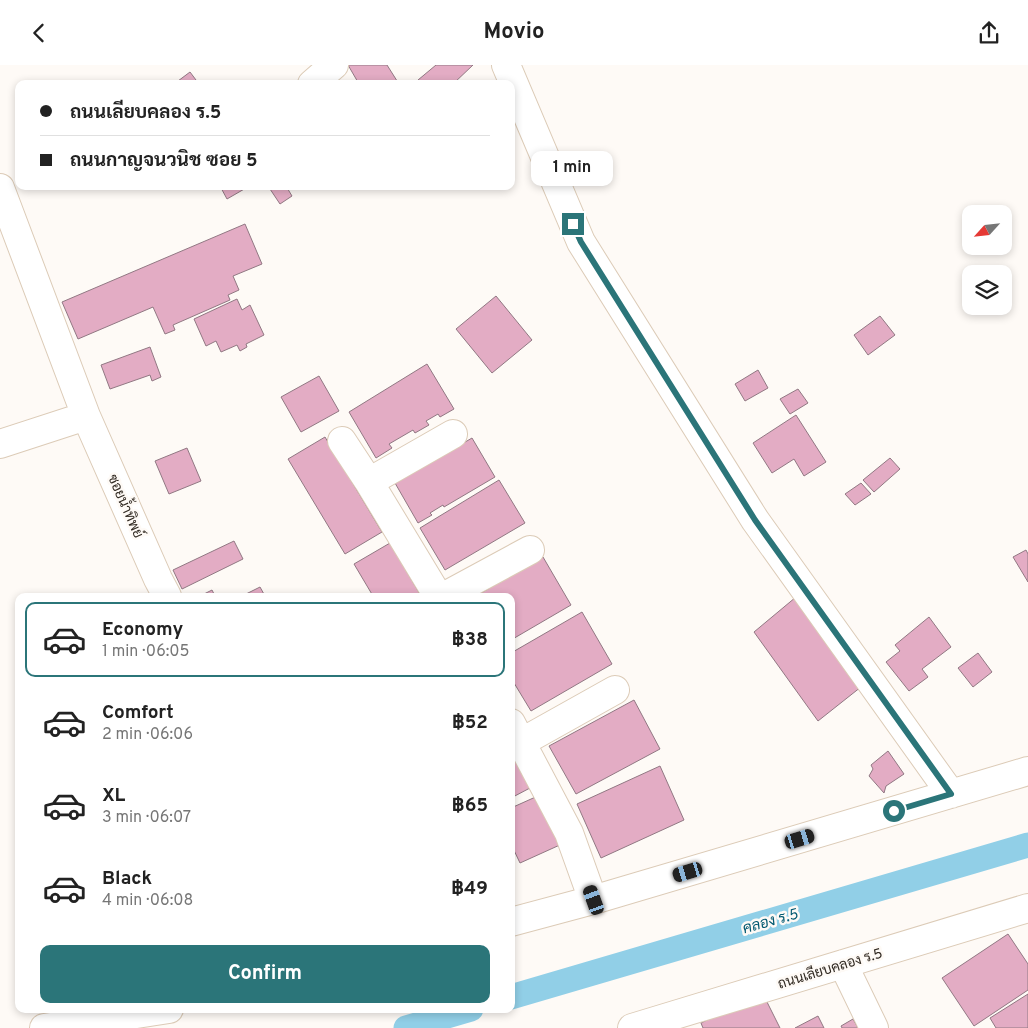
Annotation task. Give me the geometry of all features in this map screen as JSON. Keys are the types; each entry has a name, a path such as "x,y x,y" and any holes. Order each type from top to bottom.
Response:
{"street":[{"path":"317,80 334,65"},
{"path":"506,65 512,80"},
{"path":"515,86 581,242 755,520 951,794"},
{"name":"ซอยน้ำทิพย์","path":"0,188 86,416 158,579 166,593"},
{"path":"0,444 86,416"},
{"path":"369,482 454,434"},
{"path":"342,441 436,593"},
{"path":"451,593 530,550"},
{"path":"594,900 569,833 516,733 614,690"},
{"path":"515,921 594,900 1028,771"},
{"name":"ถนนเลียบคลอง ร.5","path":"632,1028 843,964 1024,916"},
{"path":"843,964 874,1028"},
{"path":"44,1028 143,1013"}],"building":[{"path":"348,65 387,65 396,80 357,80"},
{"path":"436,65 473,65 457,80 418,80"},
{"path":"190,72 196,80 179,80"},
{"path":"222,190 243,190 227,199"},
{"path":"271,190 288,190 292,196 280,204"},
{"path":"245,224 262,264 233,276 239,290 228,295 230,300 173,325 175,330 165,334 153,307 78,339 62,302"},
{"path":"496,296 532,340 492,373 456,329"},
{"path":"237,299 242,310 250,305 264,335 246,344 247,347 240,351 237,345 221,352 216,341 206,346 194,319"},
{"path":"880,316 895,335 868,355 854,335"},
{"path":"150,347 161,377 152,381 150,375 110,389 101,365"},
{"path":"427,364 454,409 440,417 438,414 426,421 429,425 415,433 413,430 389,444 392,448 376,458 349,412"},
{"path":"758,370 768,388 745,401 735,384"},
{"path":"319,376 339,411 301,432 281,397"},
{"path":"798,389 808,403 790,414 780,399"},
{"path":"796,415 826,462 804,476 794,459 772,473 753,443"},
{"path":"325,437 382,532 345,554 288,459"},
{"path":"472,438 495,477 444,507 443,505 430,513 432,515 418,523 395,483"},
{"path":"187,448 201,481 169,494 155,461"},
{"path":"890,458 900,469 874,492 863,480"},
{"path":"499,480 525,523 445,570 420,528"},
{"path":"861,483 871,494 855,505 845,494"},
{"path":"234,541 243,559 182,589 173,570"},
{"path":"390,543 419,593 371,593 354,564"},
{"path":"1026,550 1028,554 1028,582 1013,557"},
{"path":"543,557 571,605 515,638 515,593 481,593"},
{"path":"260,587 263,593 248,593"},
{"path":"802,592 866,683 818,721 754,632"},
{"path":"582,612 612,664 531,711 515,685 515,651"},
{"path":"929,617 951,647 922,669 928,677 909,691 886,662 900,651 895,645"},
{"path":"978,653 992,672 973,687 958,668"},
{"path":"634,700 660,749 576,794 549,746"},
{"path":"888,751 904,774 886,786 884,793 869,776 873,769 871,765"},
{"path":"515,756 530,788 515,796"},
{"path":"660,766 684,820 601,858 577,804"},
{"path":"540,795 562,844 520,863 515,852 515,806"},
{"path":"1008,934 1028,964 1028,990 974,1026 942,978"},
{"path":"762,992 780,1028 703,1028 701,1023"},
{"path":"1028,994 1028,1028 996,1028 990,1018"},
{"path":"818,1016 824,1028 795,1028"},
{"path":"853,1019 858,1028 842,1028 841,1026"}],"waterway":[{"name":"คลอง ร.5","path":"515,996 1028,845"},
{"name":"คลอง ร.5","path":"406,1028 457,1013"}],"route":[{"path":"573,224 581,242 755,520 951,794 894,811"}]}
